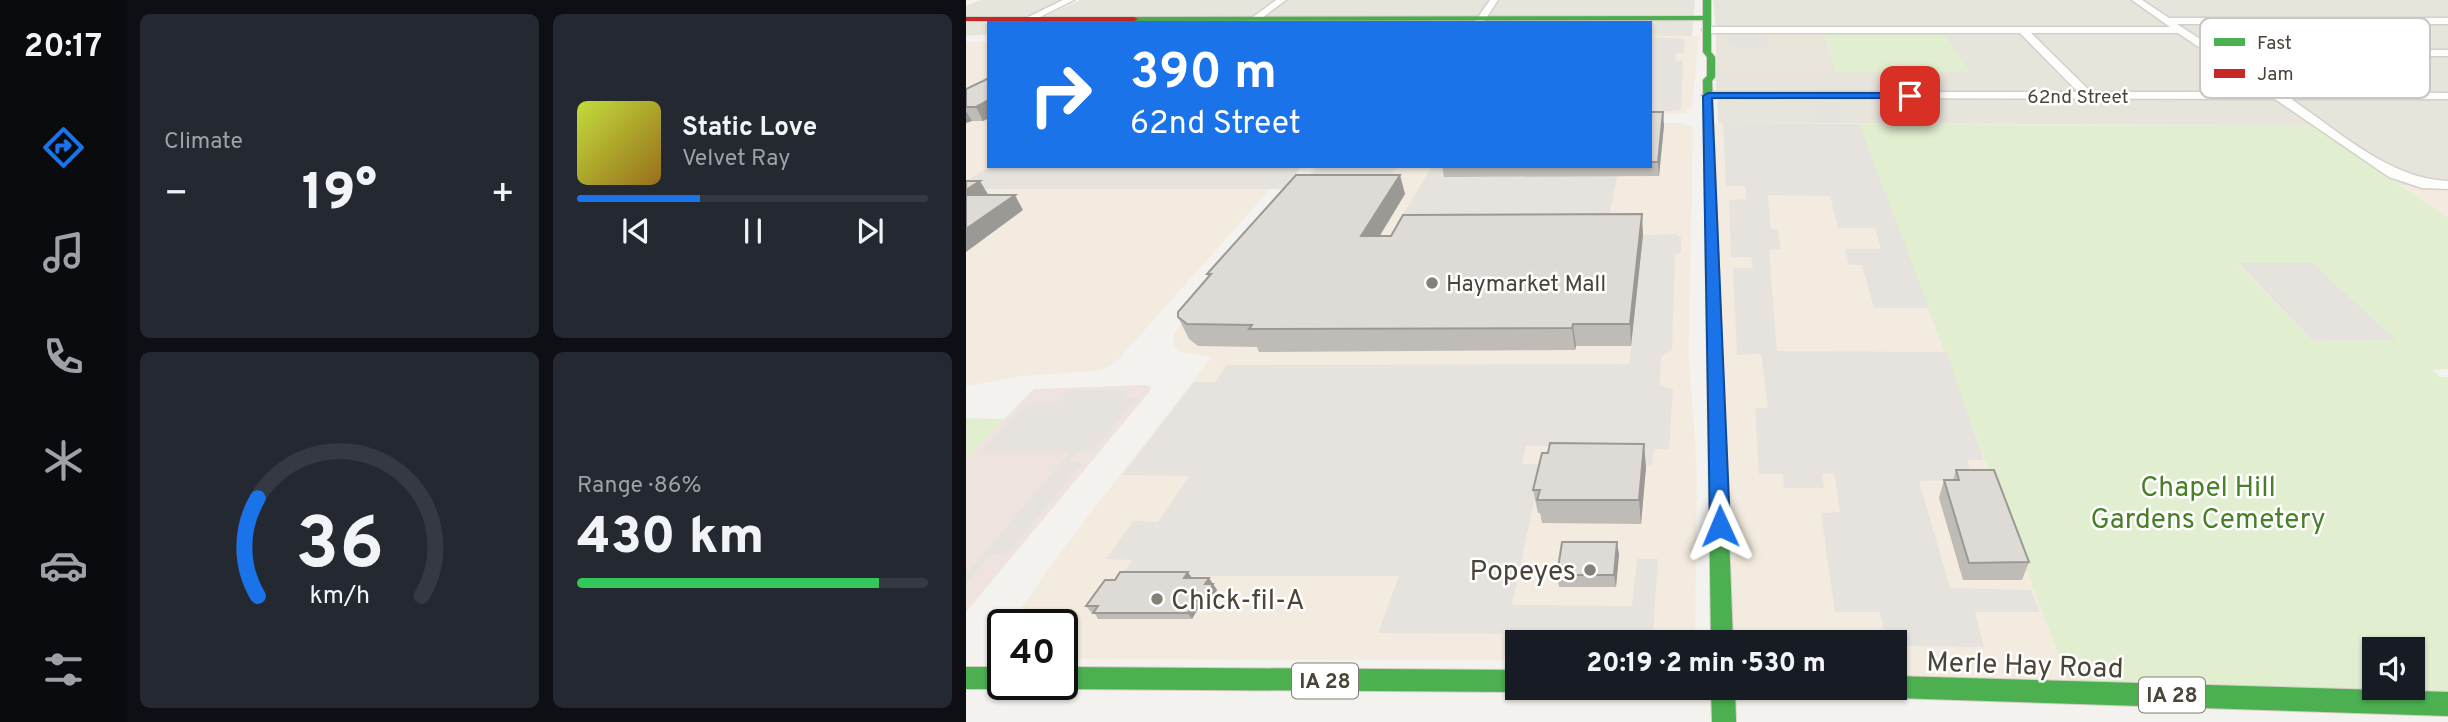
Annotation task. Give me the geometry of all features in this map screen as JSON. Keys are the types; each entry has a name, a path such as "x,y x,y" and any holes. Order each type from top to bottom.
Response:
{"street":[{"path":"1025,21 1070,0"},
{"path":"1252,21 1282,0"},
{"path":"966,19 1479,21 1494,0"},
{"path":"1707,0 1707,52 1702,57 1699,77 1707,88 1722,630"},
{"path":"2136,0 2200,43"},
{"path":"2167,21 2200,21"},
{"path":"2430,21 2448,21"},
{"path":"1652,23 2181,30"},
{"path":"2023,30 2088,96"},
{"path":"2430,53 2448,53"},
{"name":"62nd Street","path":"1707,88 2200,96"},
{"name":"62nd Street","path":"2430,96 2448,96"},
{"path":"2282,98 2394,174 2433,185 2448,185"},
{"path":"966,678 987,678"},
{"name":"IA 28","path":"1078,678 1505,681"},
{"name":"Merle Hay Road","path":"1907,687 2448,704"},
{"path":"1723,700 1724,722"}],"shaded area":[{"path":"981,0 1070,0 1024,21 987,21 987,34 966,36 966,6"},
{"path":"1080,0 1695,0 1692,36 1652,36 1652,21 1035,21"},
{"path":"1713,0 2448,0 2448,185 2401,185 2313,125 1718,123 1717,101 1726,97 2277,100 2274,98 2430,98 2430,18 2200,18 2200,44 2181,30 1716,28"},
{"path":"1822,31 1836,72 1716,72 1716,32"},
{"path":"1941,31 2019,32 2079,93 1716,90 1716,72 1969,72"},
{"path":"2178,32 2200,47 2200,92 2094,93 2032,33"},
{"path":"1728,33 1738,37 1766,36 1769,47 1739,48 1729,45"},
{"path":"1652,36 1699,36 1692,107 1686,113 1652,115"},
{"path":"1652,37 1685,39 1684,53 1676,53 1675,61 1683,61 1681,110 1652,113"},
{"path":"966,42 987,42 987,168 1289,168 1117,361 1107,368 1022,376 966,386"},
{"path":"1815,105 1840,105 1845,122 1819,123"},
{"name":"Haymarket Mall","path":"1652,123 1684,123 1693,128 1689,355 1697,473 1695,630 1505,630 1505,660 1078,659 1078,609 1020,609 1065,546 1212,357 1180,352 1173,344 1174,333 1312,168 1652,168"},
{"path":"1708,123 1860,124 2072,691 1907,687 1907,630 1722,630"},
{"path":"1723,123 1859,124 1929,308 1874,308 1862,265 1849,265 1845,249 1881,249 1875,228 1838,228 1830,196 1768,195 1771,229 1778,229 1781,249 1769,250 1777,351 1946,352 1984,460 1967,460 1974,480 1919,481 1950,588 2031,590 2040,612 1975,612 1984,647 1907,646 1907,630 1884,630 1880,612 1835,612 1821,513 1840,512 1834,473 1822,474 1824,488 1784,488 1783,474 1759,474 1755,408 1768,408 1761,354 1737,355 1733,268 1753,268 1751,257 1731,257 1729,200 1746,199 1745,186 1726,186"},
{"path":"988,168 1300,168 1283,189 966,189 966,181"},
{"path":"1316,168 1397,168 1390,177 1303,185"},
{"path":"1431,168 1449,168 1445,177 1617,176 1607,228 1395,228"},
{"path":"2401,185 2448,185 2448,218"},
{"path":"1676,234 1681,238 1681,253 1675,254 1672,350 1661,357 1660,385 1673,390 1669,449 1654,449 1652,466 1554,466 1557,446 1526,446 1522,464 1542,464 1512,605 1632,606 1637,559 1658,559 1653,630 1505,630 1505,634 1378,633 1399,576 1121,576 1132,560 1106,559 1133,521 1158,522 1189,476 1122,475 1194,382 1215,382 1227,365 1629,364 1643,235"},
{"path":"2238,263 2312,263 2396,340 2313,341"},
{"path":"1151,387 1150,391 966,612 966,458 1034,389"},
{"path":"1069,390 1130,390 1124,397 1137,398 1094,451 1078,451 1069,462 1083,462 1009,553 991,554 966,584 966,574 1070,452 980,452 1026,404 1056,404"}],"green space":[{"path":"1822,31 1941,31 1970,72 1836,72"},
{"name":"Chapel Hill Gardens Cemetery","path":"1859,124 2313,125 2448,218 2448,369 2432,370 2440,377 2448,377 2448,704 2072,691","holes":["2238,264 2395,339 2313,341"]},
{"path":"966,418 1005,419 966,458"}],"building":[{"path":"987,79 987,101 976,107 966,107 966,89"},
{"path":"1652,112 1663,112 1658,162 1652,162"},
{"name":"Haymarket Mall","path":"1296,175 1400,175 1361,236 1391,236 1403,215 1642,214 1630,324 1573,324 1572,328 1249,329 1252,325 1187,324 1178,317 1178,312 1211,274 1207,274"},
{"path":"966,181 980,181 966,190"},
{"path":"966,195 1015,195 966,229"},
{"path":"1550,443 1644,444 1639,500 1537,500 1540,490 1533,490 1542,453 1548,453"},
{"path":"1956,470 1994,470 2029,562 1969,563 1944,480 1959,480"},
{"path":"1562,542 1617,542 1614,575 1557,575"},
{"name":"Chick-fil-A","path":"1120,572 1188,572 1184,578 1209,578 1205,584 1213,584 1204,601 1195,601 1188,613 1093,613 1098,606 1086,606 1105,580 1115,580"}],"traffic: fast":[{"path":"1707,0 1707,52 1711,57 1711,77 1707,80 1722,630"},
{"path":"1134,19 1707,18"},
{"path":"966,678 987,678"},
{"path":"1078,678 1505,681"},
{"path":"1907,687 2448,704"},
{"path":"1723,700 1724,722"}],"traffic: jam":[{"path":"966,19 1134,19"}],"place":[{"name":"Haymarket Mall","path":"1432,283"},
{"name":"Popeyes","path":"1590,570"},
{"name":"Chick-fil-A","path":"1157,599"}],"route":[{"path":"1720,526 1708,96 1910,96"}]}
